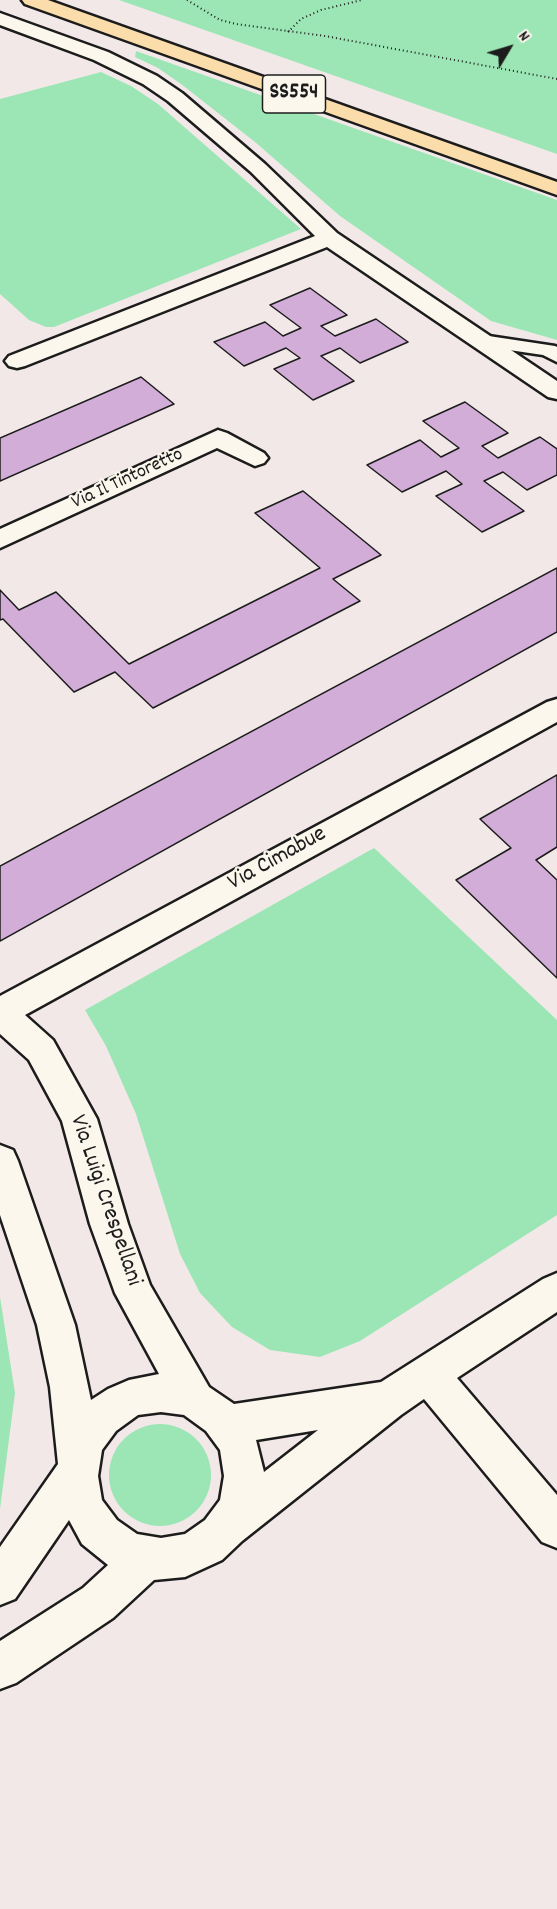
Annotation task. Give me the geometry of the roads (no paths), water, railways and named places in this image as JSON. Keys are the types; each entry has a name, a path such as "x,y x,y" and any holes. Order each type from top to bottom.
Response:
{"highway":[{"name":"SS554","path":"31,0 557,189"},
{"name":"SS554","path":"74,0 557,172"}],"street":[{"path":"0,19 101,56 150,80 175,97 258,168 329,238 557,392"},
{"path":"17,361 329,238"},
{"name":"Via Il Tintoretto","path":"0,539 218,438 255,458"},
{"name":"Via Cimabue","path":"0,1014 557,708"},
{"name":"Via Luigi Crespellani","path":"0,1014 41,1050 78,1119 134,1293 194,1398"},
{"path":"0,1161 56,1325 70,1387 79,1469 0,1584"},
{"path":"214,1538 231,1518 242,1495 244,1470 240,1446 229,1424 214,1409 194,1398 172,1392 150,1394 127,1401 106,1414 90,1434 80,1457 76,1481 82,1508 97,1532 119,1550 147,1558 171,1558 194,1551 214,1538 387,1401 557,1291"},
{"path":"429,1375 557,1527"},
{"path":"229,1424 387,1401"},
{"path":"0,1667 98,1603 147,1558"}],"lane":[{"path":"482,340 548,350 557,356"}]}
